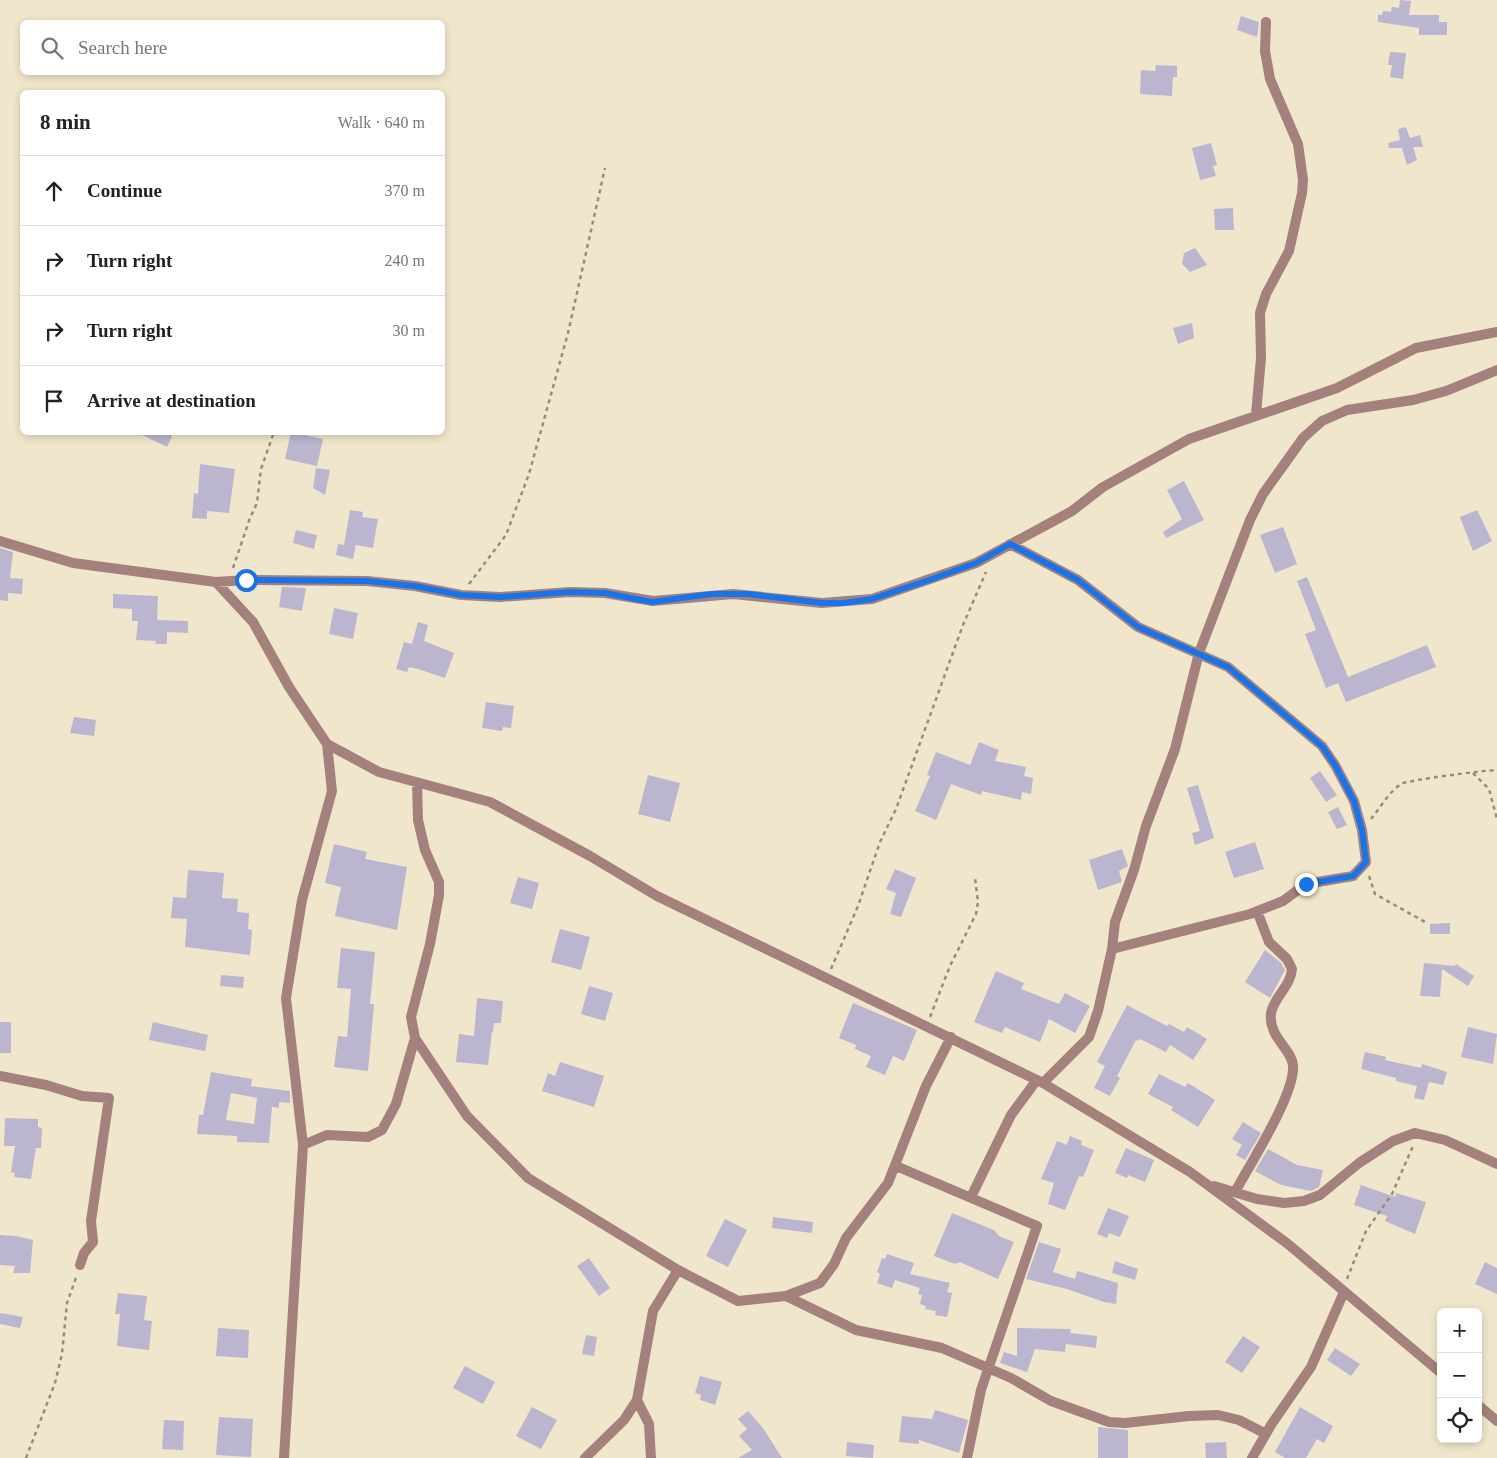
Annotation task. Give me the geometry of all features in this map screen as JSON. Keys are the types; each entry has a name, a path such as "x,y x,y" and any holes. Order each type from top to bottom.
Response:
{"street":[{"path":"1256,414 1261,358 1260,313 1266,294 1289,251 1302,187 1298,144 1270,79 1266,51 1266,22"},
{"path":"0,541 73,563 216,582 367,581 415,586 461,595 500,597 570,592 605,593 652,602 712,594 748,594 822,603 843,603 872,599 976,563 1072,511 1111,482 1189,439 1256,414 1336,388 1416,348 1497,332"},
{"path":"971,1197 1011,1115 1040,1082 1089,1037 1098,1011 1112,949 1115,922 1134,870 1146,826 1176,749 1199,653 1250,520 1263,494 1303,438 1322,421 1348,410 1413,400 1446,391 1497,370"},
{"path":"1010,544 1078,580 1138,627 1228,667 1252,685 1322,746 1335,765 1354,801 1362,830 1366,862 1353,876 1306,884 1283,901 1257,911 1112,949"},
{"path":"216,582 253,622 289,687 327,744 332,791 302,900 286,998 303,1145 284,1458"},
{"path":"327,744 379,772 490,802 590,856 657,896 828,977 1040,1082 1206,1184 1288,1244 1437,1370"},
{"path":"303,1145 327,1135 368,1137 382,1130 396,1104 414,1038 411,1017 430,944 439,896 439,882 425,850 418,820 417,783"},
{"path":"1235,1192 1284,1099 1293,1076 1292,1061 1281,1045 1273,1028 1271,1018 1273,1008 1291,975 1292,969 1287,959 1269,942 1257,911"},
{"path":"414,1038 467,1116 528,1178 678,1270 738,1301 786,1296 820,1283 834,1264 846,1238 881,1196 896,1166 926,1086 951,1037"},
{"path":"0,1076 46,1085 82,1096 109,1098 92,1221 93,1242 84,1253 80,1266"},
{"path":"1206,1184 1284,1203 1304,1201 1320,1195 1359,1163 1393,1141 1406,1135 1418,1134 1445,1140 1497,1164"},
{"path":"896,1166 1037,1226 981,1390 967,1458"},
{"path":"586,1458 624,1420 637,1400 653,1311 678,1270"},
{"path":"1252,1458 1310,1367 1343,1290"},
{"path":"786,1296 856,1330 942,1348 988,1367 1051,1401 1109,1422 1125,1423 1218,1415 1239,1420 1266,1434"},
{"path":"637,1400 648,1424 652,1458"},
{"path":"1482,1408 1497,1421"}],"path":[{"path":"461,595 506,535 529,474 568,333 605,168"},
{"path":"229,582 250,518 258,503 261,469 273,435"},
{"path":"828,977 858,906 880,842 896,809 963,625 994,553"},
{"path":"1362,830 1397,787 1404,782 1413,779 1497,770"},
{"path":"1473,773 1489,789 1497,819"},
{"path":"1366,862 1375,894 1425,922"},
{"path":"926,1025 950,966 976,914 978,902 975,878"},
{"path":"1343,1290 1366,1231 1392,1194 1418,1134"},
{"path":"26,1458 55,1383 62,1354 67,1303 80,1266"}],"building":[{"path":"1400,0 1411,1 1409,15 1439,15 1439,22 1447,22 1447,35 1419,35 1419,28 1378,22 1378,15 1382,15 1383,11 1391,12 1392,7 1399,8"},
{"path":"1241,16 1259,22 1257,37 1237,30"},
{"path":"1390,52 1406,53 1403,79 1390,77 1392,65 1388,65"},
{"path":"1156,65 1177,66 1177,77 1173,77 1172,96 1140,94 1141,70 1155,71"},
{"path":"1406,127 1410,138 1420,135 1423,147 1413,147 1417,160 1407,165 1402,148 1389,148 1388,143 1400,140 1398,129"},
{"path":"1211,143 1217,165 1213,166 1216,176 1200,180 1192,148"},
{"path":"1233,208 1234,230 1215,230 1214,209"},
{"path":"1195,248 1207,265 1190,272 1182,264 1184,253"},
{"path":"1192,323 1194,338 1178,344 1173,328"},
{"path":"142,435 170,435 172,436 167,447"},
{"path":"290,435 305,435 323,439 317,466 285,459"},
{"path":"200,464 235,469 229,513 207,511 207,519 192,518 194,493 198,494"},
{"path":"316,468 330,470 325,495 313,488"},
{"path":"1184,481 1204,520 1166,538 1163,532 1182,519 1167,490"},
{"path":"350,510 363,512 362,517 378,519 373,548 356,545 353,559 336,555 338,544 344,545"},
{"path":"1477,510 1492,541 1473,551 1460,517"},
{"path":"1283,527 1297,564 1275,573 1260,535"},
{"path":"296,530 317,535 314,549 293,543"},
{"path":"0,548 13,552 10,578 23,579 22,594 8,593 8,601 0,600"},
{"path":"1307,577 1348,677 1427,645 1436,667 1346,702 1338,683 1326,688 1305,634 1316,630 1297,581"},
{"path":"282,587 306,588 302,611 279,607"},
{"path":"113,594 158,596 157,620 188,621 188,633 167,632 167,644 155,644 156,641 136,640 138,621 132,621 132,609 113,608"},
{"path":"334,608 358,613 353,639 329,634"},
{"path":"418,622 428,625 424,641 454,653 445,678 409,667 407,672 396,669 404,642 412,644"},
{"path":"486,702 514,706 511,728 503,727 502,731 482,728"},
{"path":"74,717 96,720 94,736 70,733"},
{"path":"979,742 999,750 995,761 1026,767 1024,776 1033,778 1031,794 1022,792 1021,800 982,791 981,795 951,784 936,820 915,811 930,776 927,775 936,752 970,765"},
{"path":"1320,771 1337,795 1326,802 1310,778"},
{"path":"648,775 680,783 670,822 638,814"},
{"path":"1198,785 1214,838 1195,845 1192,833 1200,831 1187,788"},
{"path":"1338,807 1347,825 1337,829 1328,812"},
{"path":"1255,842 1264,869 1234,878 1225,852"},
{"path":"334,844 367,852 365,859 407,867 397,930 335,916 341,887 325,883"},
{"path":"1122,849 1128,866 1119,871 1122,882 1098,890 1089,860"},
{"path":"895,869 916,878 901,917 890,914 896,893 886,889"},
{"path":"188,870 224,873 222,898 238,899 237,912 249,913 248,929 252,930 250,955 185,947 187,919 171,918 173,897 186,898"},
{"path":"518,877 539,883 532,909 510,903"},
{"path":"1450,923 1450,934 1430,934 1430,924"},
{"path":"560,929 590,937 581,970 551,962"},
{"path":"341,948 375,952 370,1004 374,1004 368,1071 334,1067 338,1036 347,1037 351,989 337,988"},
{"path":"1265,950 1281,963 1285,970 1270,998 1245,982"},
{"path":"1424,963 1455,966 1456,964 1474,976 1468,986 1442,969 1440,997 1420,996"},
{"path":"996,971 1024,983 1021,989 1059,1004 1065,993 1090,1006 1075,1033 1049,1019 1040,1042 1005,1027 1002,1033 974,1022"},
{"path":"221,975 244,977 243,988 220,986"},
{"path":"589,986 613,993 605,1021 581,1014"},
{"path":"477,998 503,1001 501,1023 494,1023 488,1065 456,1062 459,1034 474,1036"},
{"path":"853,1003 917,1030 904,1061 893,1056 885,1075 866,1067 871,1056 855,1049 856,1045 839,1038"},
{"path":"1127,1005 1167,1026 1169,1024 1184,1032 1187,1027 1207,1039 1193,1060 1170,1045 1166,1052 1140,1039 1136,1040 1117,1076 1120,1078 1110,1096 1094,1088 1105,1066 1097,1062"},
{"path":"0,1022 11,1022 11,1053 0,1053"},
{"path":"153,1022 208,1035 205,1051 149,1040"},
{"path":"1468,1027 1497,1034 1493,1064 1461,1057"},
{"path":"1365,1052 1386,1057 1385,1060 1421,1068 1422,1064 1447,1072 1443,1085 1429,1082 1424,1100 1414,1098 1417,1086 1396,1081 1396,1078 1361,1069"},
{"path":"560,1062 604,1076 594,1107 542,1091 548,1073 555,1076"},
{"path":"211,1072 252,1079 251,1086 290,1091 290,1103 279,1102 279,1108 272,1107 269,1143 237,1142 237,1136 197,1134 199,1115 203,1115","holes":["231,1093 257,1098 254,1124 226,1120"]},
{"path":"1159,1074 1185,1087 1188,1083 1215,1100 1198,1127 1171,1110 1173,1107 1148,1094"},
{"path":"5,1118 38,1119 38,1127 42,1128 41,1148 36,1148 31,1179 14,1177 15,1173 11,1172 15,1146 4,1146"},
{"path":"1243,1122 1261,1133 1245,1160 1236,1155 1242,1145 1232,1139"},
{"path":"1070,1136 1082,1141 1081,1145 1094,1150 1083,1177 1079,1176 1065,1210 1048,1204 1054,1183 1041,1179 1057,1141 1067,1145"},
{"path":"1126,1148 1154,1160 1145,1182 1128,1175 1127,1178 1115,1173"},
{"path":"1268,1149 1297,1165 1323,1170 1319,1187 1311,1191 1281,1185 1255,1171"},
{"path":"1361,1185 1395,1197 1396,1193 1426,1202 1415,1234 1385,1221 1387,1216 1354,1205"},
{"path":"1108,1208 1129,1216 1120,1237 1109,1233 1107,1238 1097,1234"},
{"path":"952,1213 994,1230 999,1236 1014,1242 998,1279 960,1262 955,1264 934,1256"},
{"path":"773,1217 813,1222 812,1233 772,1228"},
{"path":"725,1219 747,1230 728,1267 706,1256"},
{"path":"0,1235 33,1240 30,1273 13,1273 15,1266 0,1265"},
{"path":"1039,1242 1061,1249 1053,1272 1075,1279 1077,1271 1118,1283 1116,1304 1026,1279"},
{"path":"887,1254 914,1263 910,1274 950,1283 947,1292 952,1293 947,1317 935,1315 936,1311 925,1309 926,1306 920,1304 922,1295 918,1294 920,1288 895,1280 892,1288 877,1283 880,1274 877,1272 882,1258 885,1259"},
{"path":"589,1258 610,1288 599,1296 577,1266"},
{"path":"1115,1261 1138,1269 1135,1280 1112,1273"},
{"path":"1485,1262 1497,1268 1497,1294 1475,1284"},
{"path":"118,1293 147,1296 144,1320 152,1321 149,1350 117,1346 120,1314 115,1314"},
{"path":"0,1313 23,1317 20,1328 0,1324"},
{"path":"218,1328 249,1330 248,1358 216,1356"},
{"path":"1017,1328 1071,1329 1070,1333 1097,1336 1096,1348 1066,1344 1065,1352 1035,1349 1027,1372 1000,1363 1004,1352 1017,1356"},
{"path":"586,1335 597,1337 594,1356 582,1354"},
{"path":"1243,1336 1260,1347 1242,1373 1225,1362"},
{"path":"1335,1348 1360,1364 1351,1376 1327,1360"},
{"path":"465,1366 495,1382 483,1404 453,1388"},
{"path":"700,1376 722,1382 715,1405 700,1400 701,1395 695,1393"},
{"path":"532,1407 557,1420 541,1449 516,1436"},
{"path":"1300,1407 1333,1426 1324,1443 1317,1439 1306,1458 1285,1458 1275,1452"},
{"path":"935,1410 968,1420 959,1453 919,1440 919,1444 899,1442 902,1416 932,1419"},
{"path":"748,1411 763,1428 782,1458 738,1458 752,1450 739,1436 747,1429 738,1419"},
{"path":"219,1417 253,1419 251,1457 216,1455"},
{"path":"164,1420 184,1421 183,1450 162,1449"},
{"path":"1098,1427 1128,1430 1128,1458 1098,1458"},
{"path":"847,1442 874,1445 873,1458 846,1456"},
{"path":"1226,1442 1227,1458 1206,1458 1205,1443"}],"route":[{"path":"246,580 367,581 415,586 461,595 500,597 570,592 605,593 652,602 712,594 748,594 822,603 843,603 872,599 932,579 976,563 1010,544 1078,580 1115,611 1138,627 1178,643 1228,667 1252,685 1322,746 1335,765 1354,801 1367,855 1363,867 1353,876 1339,880 1306,884"}]}
